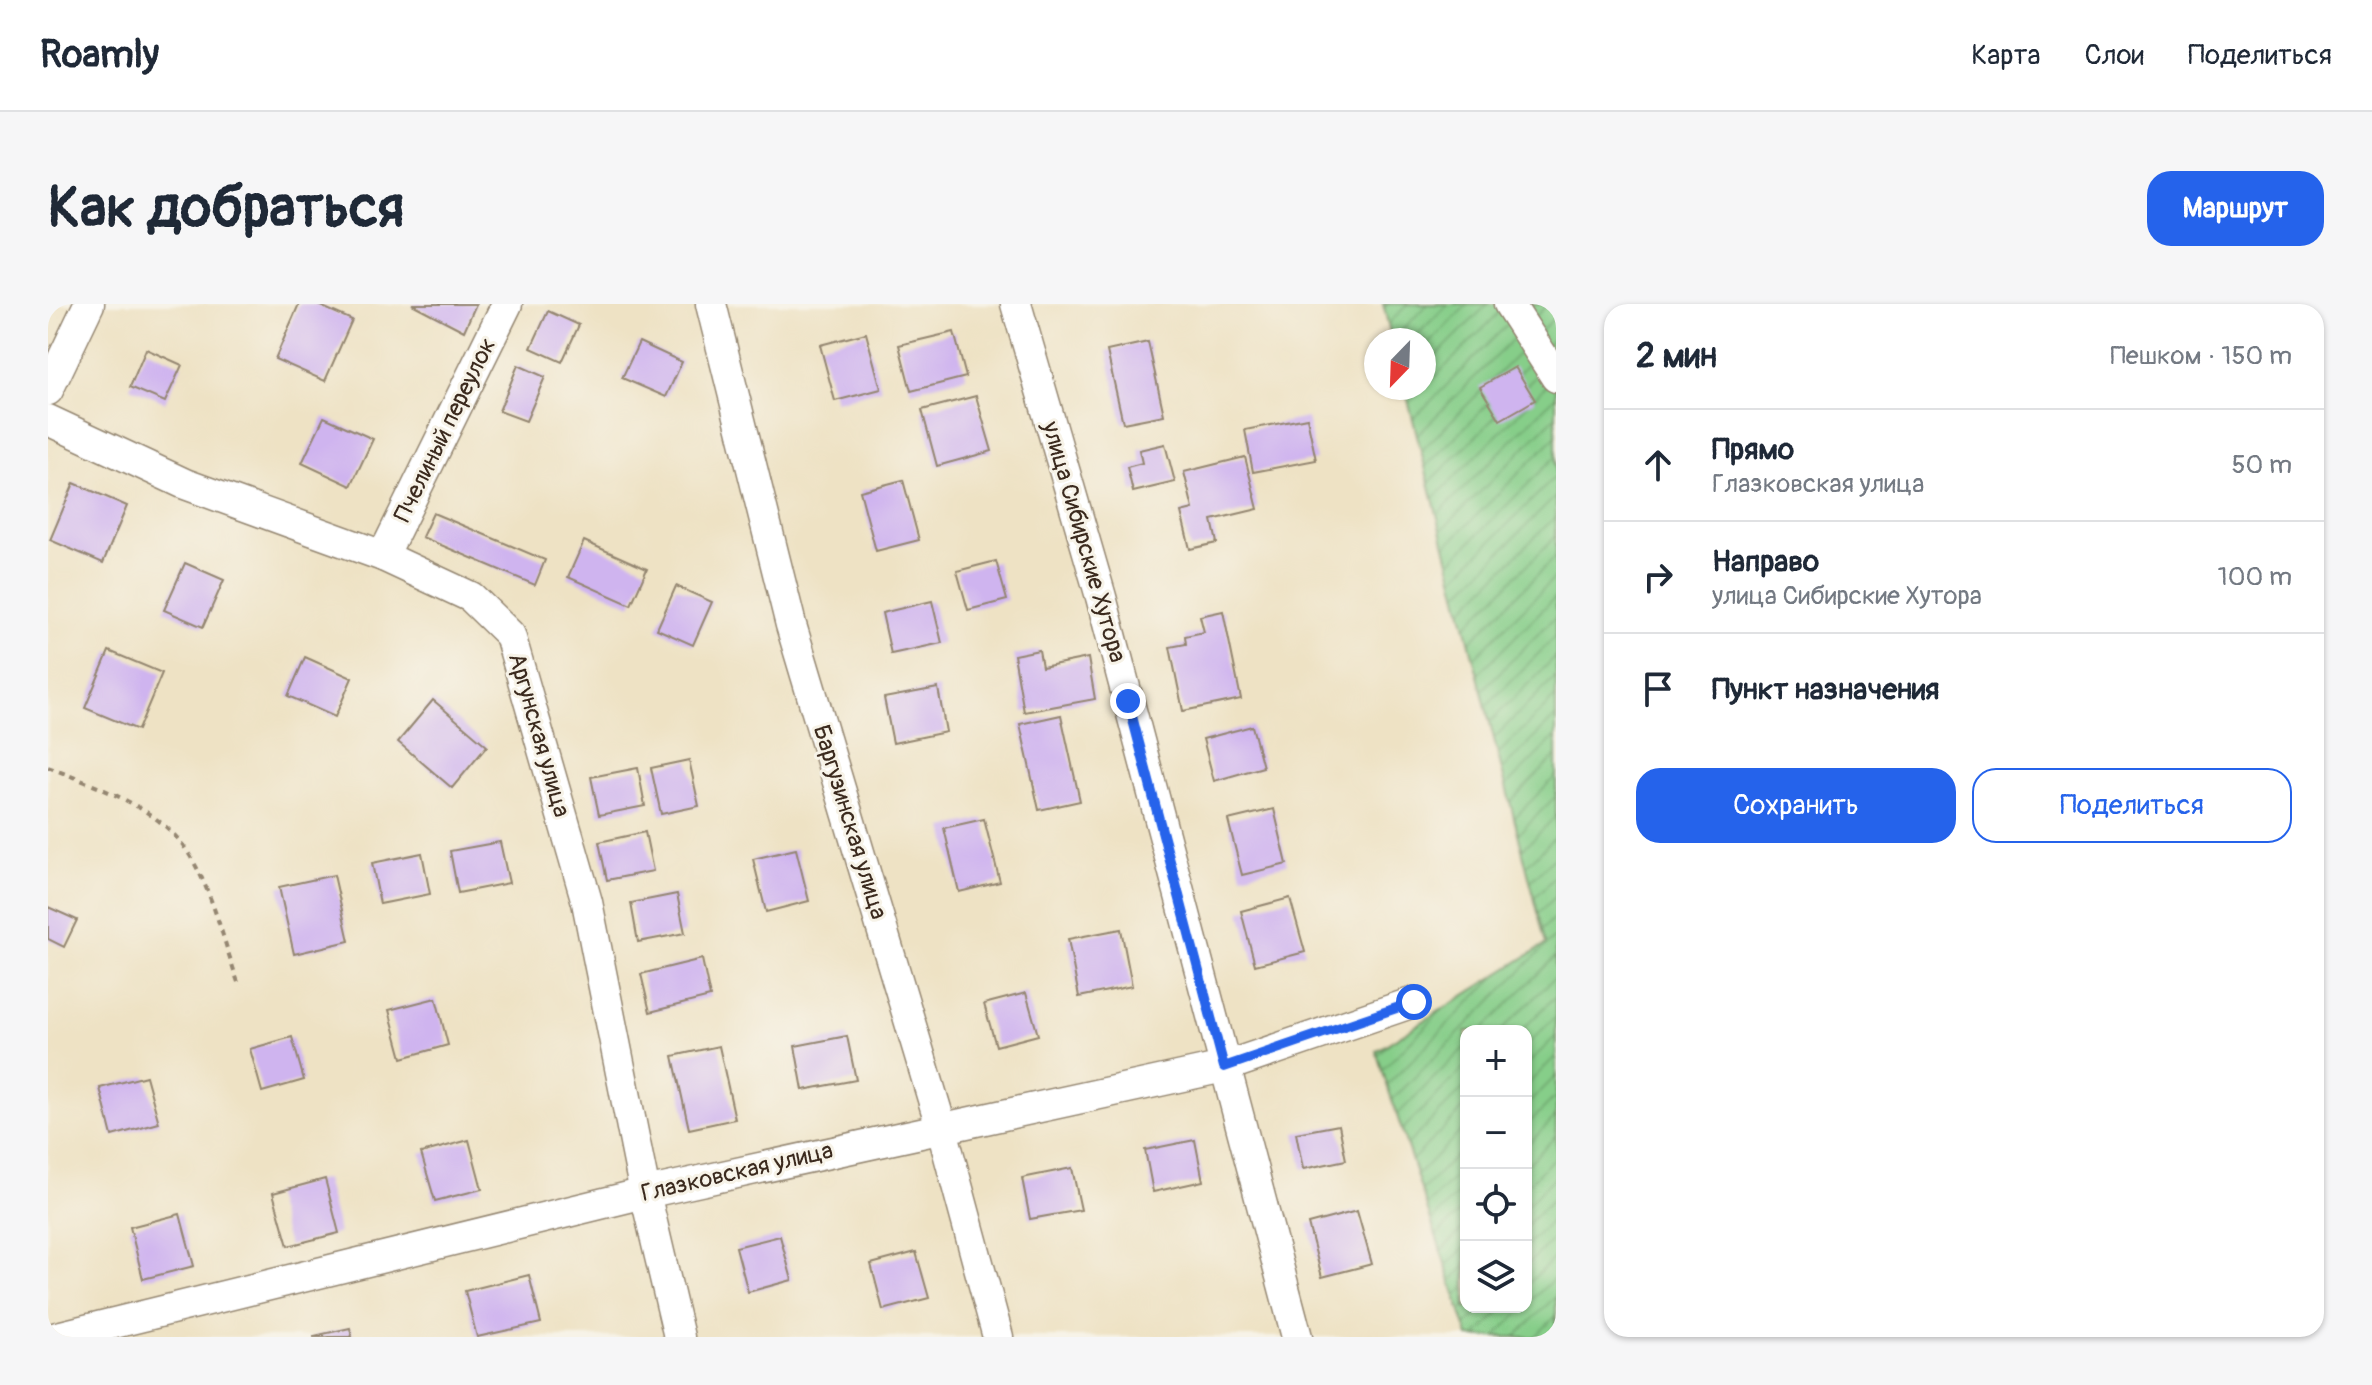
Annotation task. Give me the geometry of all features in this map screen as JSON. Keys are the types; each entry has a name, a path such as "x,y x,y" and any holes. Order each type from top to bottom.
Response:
{"street":[{"path":"48,390 89,304"},
{"name":"Пчелиный переулок","path":"383,556 507,304"},
{"name":"Баргузинская улица","path":"711,304 791,625 941,1126 998,1337"},
{"name":"улица Сибирские Хутора","path":"1016,304 1101,597 1297,1337"},
{"path":"1509,304 1556,377"},
{"name":"Аргунская улица","path":"48,420 185,484 383,556 471,597 510,635 587,902 645,1193 679,1337"},
{"name":"Глазковская улица","path":"57,1337 645,1193 941,1126 1224,1067 1414,1002"}],"path":[{"path":"48,767 118,796 157,821 184,846 199,872 239,985"}],"green space":[{"path":"1383,304 1556,304 1556,1337 1469,1337 1461,1313 1532,1313 1532,1025 1460,1025 1460,1309 1376,1051 1546,944 1408,400 1436,400 1436,328 1389,328"}],"building":[{"path":"299,304 316,304 352,320 325,381 275,359"},
{"path":"412,304 476,304 464,331"},
{"path":"548,311 579,325 562,362 531,348"},
{"path":"954,332 966,377 911,391 899,345"},
{"path":"866,333 881,389 835,401 820,345"},
{"path":"639,342 682,362 666,397 622,378"},
{"path":"1148,342 1164,415 1123,423 1107,351"},
{"path":"146,349 182,365 165,402 130,387"},
{"path":"518,365 545,377 526,421 499,411"},
{"path":"1515,367 1535,400 1500,420 1480,387"},
{"path":"976,396 992,451 937,466 922,410"},
{"path":"324,417 373,439 351,486 302,463"},
{"path":"1307,418 1316,460 1253,472 1245,430"},
{"path":"1165,444 1175,482 1133,492 1127,467 1142,463 1139,450"},
{"path":"1245,457 1258,509 1212,520 1217,543 1190,549 1181,512 1193,509 1184,472"},
{"path":"903,480 919,540 876,551 860,491"},
{"path":"74,483 127,506 103,563 50,540"},
{"path":"433,513 545,560 535,585 422,537"},
{"path":"584,541 647,569 631,605 568,577"},
{"path":"996,561 1007,600 968,610 957,571"},
{"path":"185,563 224,580 203,627 164,610"},
{"path":"676,586 712,602 693,645 657,629"},
{"path":"932,601 942,643 891,654 882,613"},
{"path":"1223,611 1241,699 1183,711 1170,647 1186,644 1185,636 1204,632 1200,616"},
{"path":"1039,650 1042,667 1088,658 1095,699 1024,712 1014,655"},
{"path":"109,651 162,673 138,730 85,708"},
{"path":"305,657 352,678 335,717 288,696"},
{"path":"938,688 946,732 893,743 884,698"},
{"path":"433,700 487,746 452,788 398,742"},
{"path":"1061,715 1080,801 1039,810 1020,724"},
{"path":"1252,726 1263,767 1214,781 1203,739"},
{"path":"689,760 699,806 661,814 651,768"},
{"path":"638,768 645,806 599,815 591,777"},
{"path":"1274,809 1287,864 1242,875 1228,820"},
{"path":"984,819 1000,882 959,892 944,828"},
{"path":"645,832 653,871 607,880 599,842"},
{"path":"500,842 509,883 458,893 450,851"},
{"path":"796,849 809,901 766,912 753,859"},
{"path":"422,853 430,894 380,904 372,863"},
{"path":"334,875 349,941 294,954 279,887"},
{"path":"677,894 685,933 638,942 631,903"},
{"path":"1290,898 1305,952 1255,965 1241,911"},
{"path":"48,907 77,920 64,947 48,939"},
{"path":"1121,929 1132,986 1079,997 1068,939"},
{"path":"702,959 710,997 650,1012 641,974"},
{"path":"1026,993 1038,1035 996,1046 984,1004"},
{"path":"436,998 448,1045 402,1058 389,1010"},
{"path":"847,1036 856,1080 803,1090 795,1046"},
{"path":"292,1037 304,1080 262,1092 250,1049"},
{"path":"719,1046 735,1119 689,1129 673,1056"},
{"path":"146,1076 159,1123 112,1136 100,1088"},
{"path":"1339,1125 1346,1160 1303,1169 1296,1133"},
{"path":"469,1140 482,1189 435,1201 421,1153"},
{"path":"1195,1140 1203,1181 1153,1192 1145,1150"},
{"path":"1072,1168 1081,1210 1030,1219 1022,1178"},
{"path":"325,1179 339,1233 288,1246 273,1193"},
{"path":"1357,1211 1372,1264 1322,1277 1308,1224"},
{"path":"180,1214 194,1266 143,1279 130,1227"},
{"path":"780,1236 792,1280 748,1292 736,1247"},
{"path":"916,1252 929,1298 883,1310 871,1264"},
{"path":"529,1275 541,1323 477,1337 465,1291"},
{"path":"350,1328 352,1337 314,1337 314,1336"}],"route":[{"path":"1128,701 1224,1067 1414,1002"}]}
